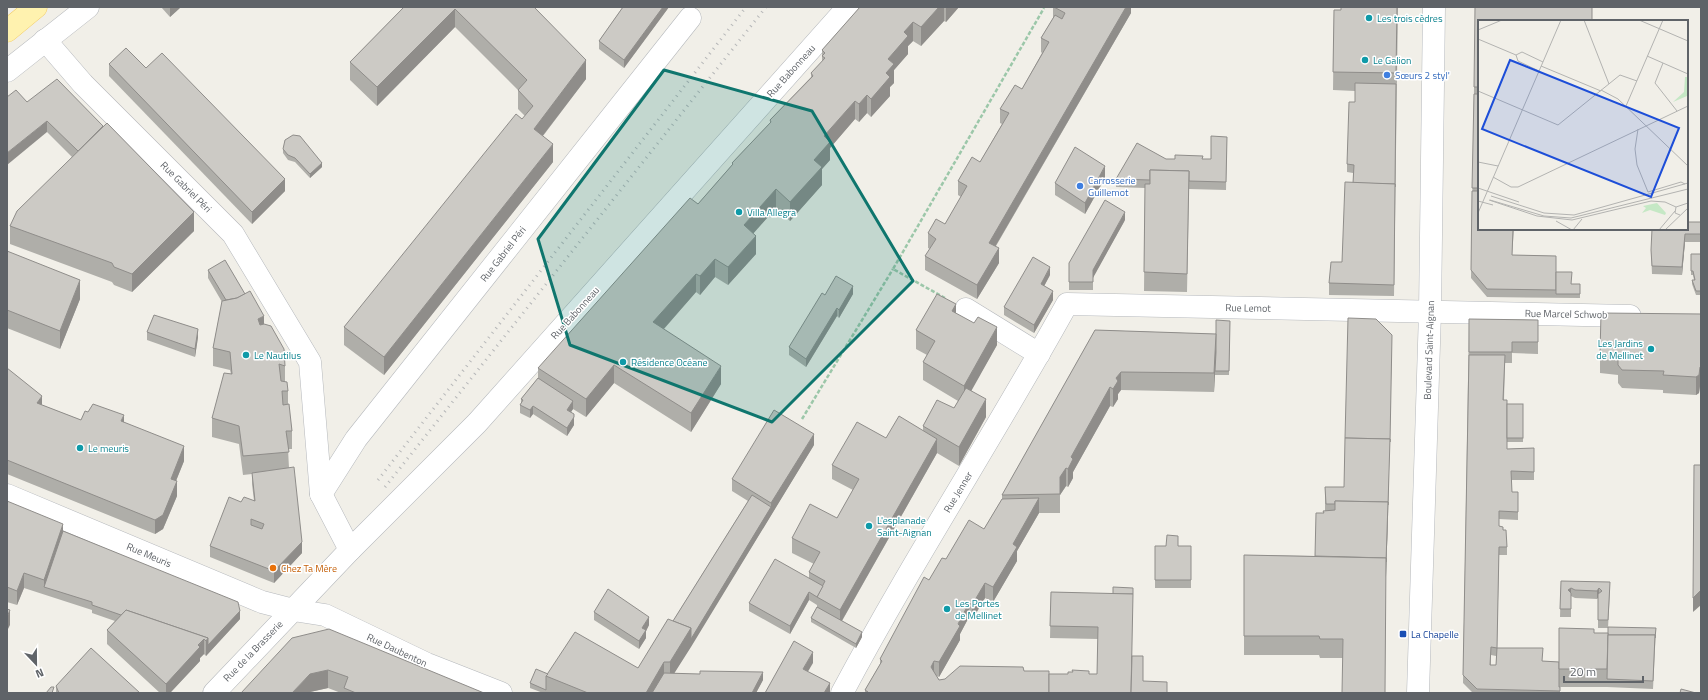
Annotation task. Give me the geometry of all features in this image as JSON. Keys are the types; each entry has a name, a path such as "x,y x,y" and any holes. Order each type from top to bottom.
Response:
{"main road":[{"path":"7,31 36,7"}],"street":[{"path":"7,71 88,7"},
{"name":"Rue Babonneau","path":"293,610 350,550 476,423 848,7"},
{"name":"Boulevard Saint-Aignan","path":"1418,693 1430,312 1434,7"},
{"name":"Rue Gabriel Péri","path":"321,494 356,439 690,18"},
{"name":"Rue Gabriel Péri","path":"45,40 83,84 228,229 237,241 310,362 321,494 350,550"},
{"name":"Rue Lemot","path":"1067,304 1430,312"},
{"name":"Rue Jenner","path":"842,693 876,629 1067,304"},
{"path":"966,309 1039,354"},
{"name":"Rue Marcel Schwob","path":"1430,312 1646,316"},
{"name":"Rue Meuris","path":"7,495 262,602 293,610"},
{"name":"Rue de la Brasserie","path":"214,693 293,610"},
{"name":"Rue Daubenton","path":"293,610 325,615 427,664 501,693"}],"path":[{"path":"802,419 893,269 1044,8"},
{"path":"893,269 966,309"}],"highlighted area":[{"path":"664,70 812,111 913,281 772,422 570,345 538,239"}],"building":[{"path":"404,7 534,7 586,60 534,129 553,144 384,357 344,327 516,114 522,119 533,106 518,90 527,80 455,9 377,87 350,62"},
{"path":"623,7 663,7 624,60 599,41"},
{"path":"860,7 939,7 921,27 913,22 904,32 908,36 888,59 894,64 886,73 890,77 871,99 867,95 859,104 855,101 824,136 830,142 814,160 822,167 790,202 776,189 744,225 756,236 728,267 715,259 700,276 696,274 653,322 721,366 691,413 614,365 586,399 538,368 690,198 698,204 733,164 732,163 771,122 770,120 813,76 811,73 825,58 822,56 825,53 822,50"},
{"path":"1054,7 1126,7 989,243 999,248 977,285 925,256 936,239 928,233 936,219 945,224 967,186 958,181 972,157 980,162 1009,113 1000,109 1015,85 1022,89 1049,42 1041,38 1055,15 1062,19 1065,13"},
{"name":"Le Galion","path":"1341,7 1397,7 1396,73 1333,72 1334,10 1341,10"},
{"path":"1475,7 1592,7 1592,20 1478,20 1478,87 1474,87"},
{"path":"126,48 146,68 162,53 285,179 252,212 109,64"},
{"path":"57,79 103,126 78,151 47,121 7,153 7,97 16,90 27,102"},
{"path":"1355,83 1396,84 1395,187 1395,184 1353,183 1354,165 1347,164 1349,102 1355,102"},
{"path":"1474,94 1478,94 1478,188 1472,188"},
{"path":"107,123 194,212 132,274 114,267 112,263 10,226 17,211"},
{"path":"293,135 300,136 322,163 310,174 295,158 288,155 283,149 285,140"},
{"path":"1211,136 1227,137 1226,182 1189,181 1189,171 1150,170 1150,180 1116,179 1137,143 1166,159 1175,159 1175,155 1203,156 1202,159 1211,159"},
{"name":"Carrosserie Guillemot","path":"1075,147 1105,166 1085,203 1055,183"},
{"path":"1150,170 1189,171 1187,274 1144,272 1145,184 1150,184"},
{"path":"1345,182 1395,184 1394,285 1329,283 1331,262 1342,262"},
{"path":"1472,191 1478,191 1478,230 1513,230 1512,255 1556,256 1556,290 1487,289 1471,270"},
{"path":"1105,200 1125,212 1093,270 1093,282 1069,282 1069,263"},
{"path":"1688,222 1701,222 1701,234 1685,234 1682,267 1652,266 1652,230 1688,230"},
{"path":"7,251 80,280 60,331 7,310"},
{"path":"1691,254 1701,254 1701,291 1696,291 1692,280 1695,280 1693,271 1691,271"},
{"path":"1033,257 1050,267 1041,284 1053,291 1034,325 1004,307"},
{"path":"225,260 245,294 237,298 226,300 208,270"},
{"path":"1556,272 1572,272 1571,284 1580,284 1580,294 1556,294"},
{"path":"836,276 853,286 839,310 837,308 806,359 789,347 822,293 825,295"},
{"path":"250,291 264,316 258,319 260,325 264,324 271,326 284,349 285,366 279,364 281,381 287,382 288,391 282,391 283,405 289,404 292,431 286,431 289,452 243,456 239,426 212,418 224,373 232,374 230,352 213,348 222,301 237,298"},
{"path":"937,294 956,304 952,311 974,323 978,317 997,327 964,386 923,362 935,341 916,330"},
{"name":"Les Jardins de Mellinet","path":"1601,313 1701,314 1701,367 1699,375 1696,377 1663,375 1664,371 1622,370 1618,365 1618,357 1600,355"},
{"path":"154,315 198,329 195,349 147,332"},
{"path":"1348,318 1376,319 1392,335 1390,442 1390,439 1345,438"},
{"path":"1469,319 1538,320 1538,342 1512,342 1512,352 1469,352"},
{"path":"1216,320 1230,321 1229,371 1215,371"},
{"path":"1095,330 1216,334 1214,373 1121,372 1116,378 1118,381 1113,389 1110,387 1071,457 1073,459 1068,469 1066,468 1060,477 1060,494 1002,495"},
{"path":"1469,355 1505,355 1503,400 1507,400 1507,449 1534,448 1534,472 1511,471 1512,492 1518,492 1518,512 1499,511 1499,526 1503,527 1503,530 1506,530 1507,547 1499,547 1497,648 1543,648 1542,661 1559,662 1560,691 1477,689 1463,675","holes":["1491,647 1497,648 1496,665 1490,665"]},
{"name":"Le meuris","path":"7,368 42,396 37,403 81,420 85,411 88,412 93,404 124,415 121,421 184,446 171,479 177,481 163,515 155,520 7,460"},
{"path":"538,378 573,401 567,410 574,414 574,417 567,428 533,406 530,410 520,405 523,400 521,399"},
{"path":"966,388 986,399 959,447 923,426 937,400 954,408"},
{"path":"1507,404 1523,404 1523,438 1507,438"},
{"path":"774,410 814,434 771,503 732,479"},
{"name":"L'esplanade Saint-Aignan","path":"899,416 937,439 840,610 817,597 825,581 809,572 820,552 792,538 810,504 837,518 859,479 832,465 857,422 886,438"},
{"path":"1345,438 1390,439 1388,505 1388,502 1335,501 1335,504 1326,504 1325,487 1344,487"},
{"path":"1694,465 1701,465 1701,590 1693,598"},
{"path":"294,467 302,542 274,571 210,546 229,497 241,502 244,497 255,501 252,473","holes":["251,519 264,524 262,529 251,525"]},
{"path":"752,495 771,507 691,639 691,628 673,621"},
{"name":"Les Portes de Mellinet","path":"1039,498 1013,544 1017,547 993,587 985,583 972,605 969,603 958,624 960,626 939,662 934,661 931,667 939,680 945,679 960,666 1023,667 1024,671 1049,671 1049,693 868,693 865,690 882,661 880,659 924,577 929,580 942,558 946,559 969,520 984,529 1002,499"},
{"path":"7,501 63,524 44,580 24,573 17,591 7,587"},
{"path":"1335,501 1388,502 1386,562 1386,558 1315,556 1316,513 1324,513 1323,511 1335,510"},
{"path":"63,531 238,602 240,611 208,645 208,638 126,610 121,615 92,605 92,602 44,587"},
{"path":"1167,535 1178,536 1178,546 1191,546 1191,580 1155,580 1155,546 1166,546"},
{"path":"1244,555 1386,558 1385,693 1342,693 1343,639 1320,639 1319,636 1244,636"},
{"path":"775,559 823,586 817,597 809,592 790,626 749,603"},
{"path":"1561,581 1610,582 1608,620 1598,620 1598,594 1602,591 1599,588 1597,591 1575,590 1571,588 1568,590 1571,593 1571,609 1560,609"},
{"path":"1113,587 1133,588 1133,594 1113,594"},
{"path":"608,589 649,617 642,628 646,630 639,641 594,612"},
{"path":"1051,592 1133,594 1131,693 1049,693 1049,674 1068,674 1068,672 1073,672 1072,670 1089,671 1089,674 1097,674 1098,627 1050,626"},
{"path":"817,607 862,632 856,644 811,618"},
{"path":"7,609 10,610 7,617"},
{"path":"126,610 208,638 206,641 204,639 198,645 200,647 166,684 107,630"},
{"path":"668,619 691,628 670,662 664,662 646,693 588,693 546,676 575,632 638,668"},
{"path":"1608,627 1656,628 1655,638 1655,635 1608,635"},
{"path":"1559,628 1594,629 1594,633 1608,633 1607,669 1559,669"},
{"path":"329,629 484,693 356,693 344,688 348,677 328,670 310,674 292,693 241,693 292,638"},
{"path":"1608,635 1655,635 1653,681 1607,679"},
{"path":"794,641 813,652 803,669 830,683 824,693 765,693"},
{"path":"91,648 140,693 59,693 56,686"},
{"path":"1132,656 1143,656 1143,681 1167,682 1167,693 1131,693"},
{"path":"536,669 548,674 546,676 546,690 530,683"},
{"path":"700,671 763,672 752,693 652,693 664,673 700,674"},
{"path":"51,687 54,687 52,693 46,693"},
{"path":"1681,689 1696,693 1680,693"}],"railway":[{"path":"378,480 746,7"},
{"path":"385,487 766,7"}],"place":[{"name":"Les trois cèdres","path":"1369,18"},
{"name":"Le Galion","path":"1365,60"},
{"name":"Sœurs 2 styl'","path":"1387,75"},
{"name":"Carrosserie Guillemot","path":"1080,186"},
{"name":"Villa Allegra","path":"739,212"},
{"name":"Les Jardins de Mellinet","path":"1651,349"},
{"name":"Le Nautilus","path":"246,355"},
{"name":"Résidence Océane","path":"623,362"},
{"name":"Le meuris","path":"80,448"},
{"name":"L'esplanade Saint-Aignan","path":"869,526"},
{"name":"Chez Ta Mère","path":"273,568"},
{"name":"Les Portes de Mellinet","path":"947,609"},
{"name":"La Chapelle","path":"1403,634"}]}
